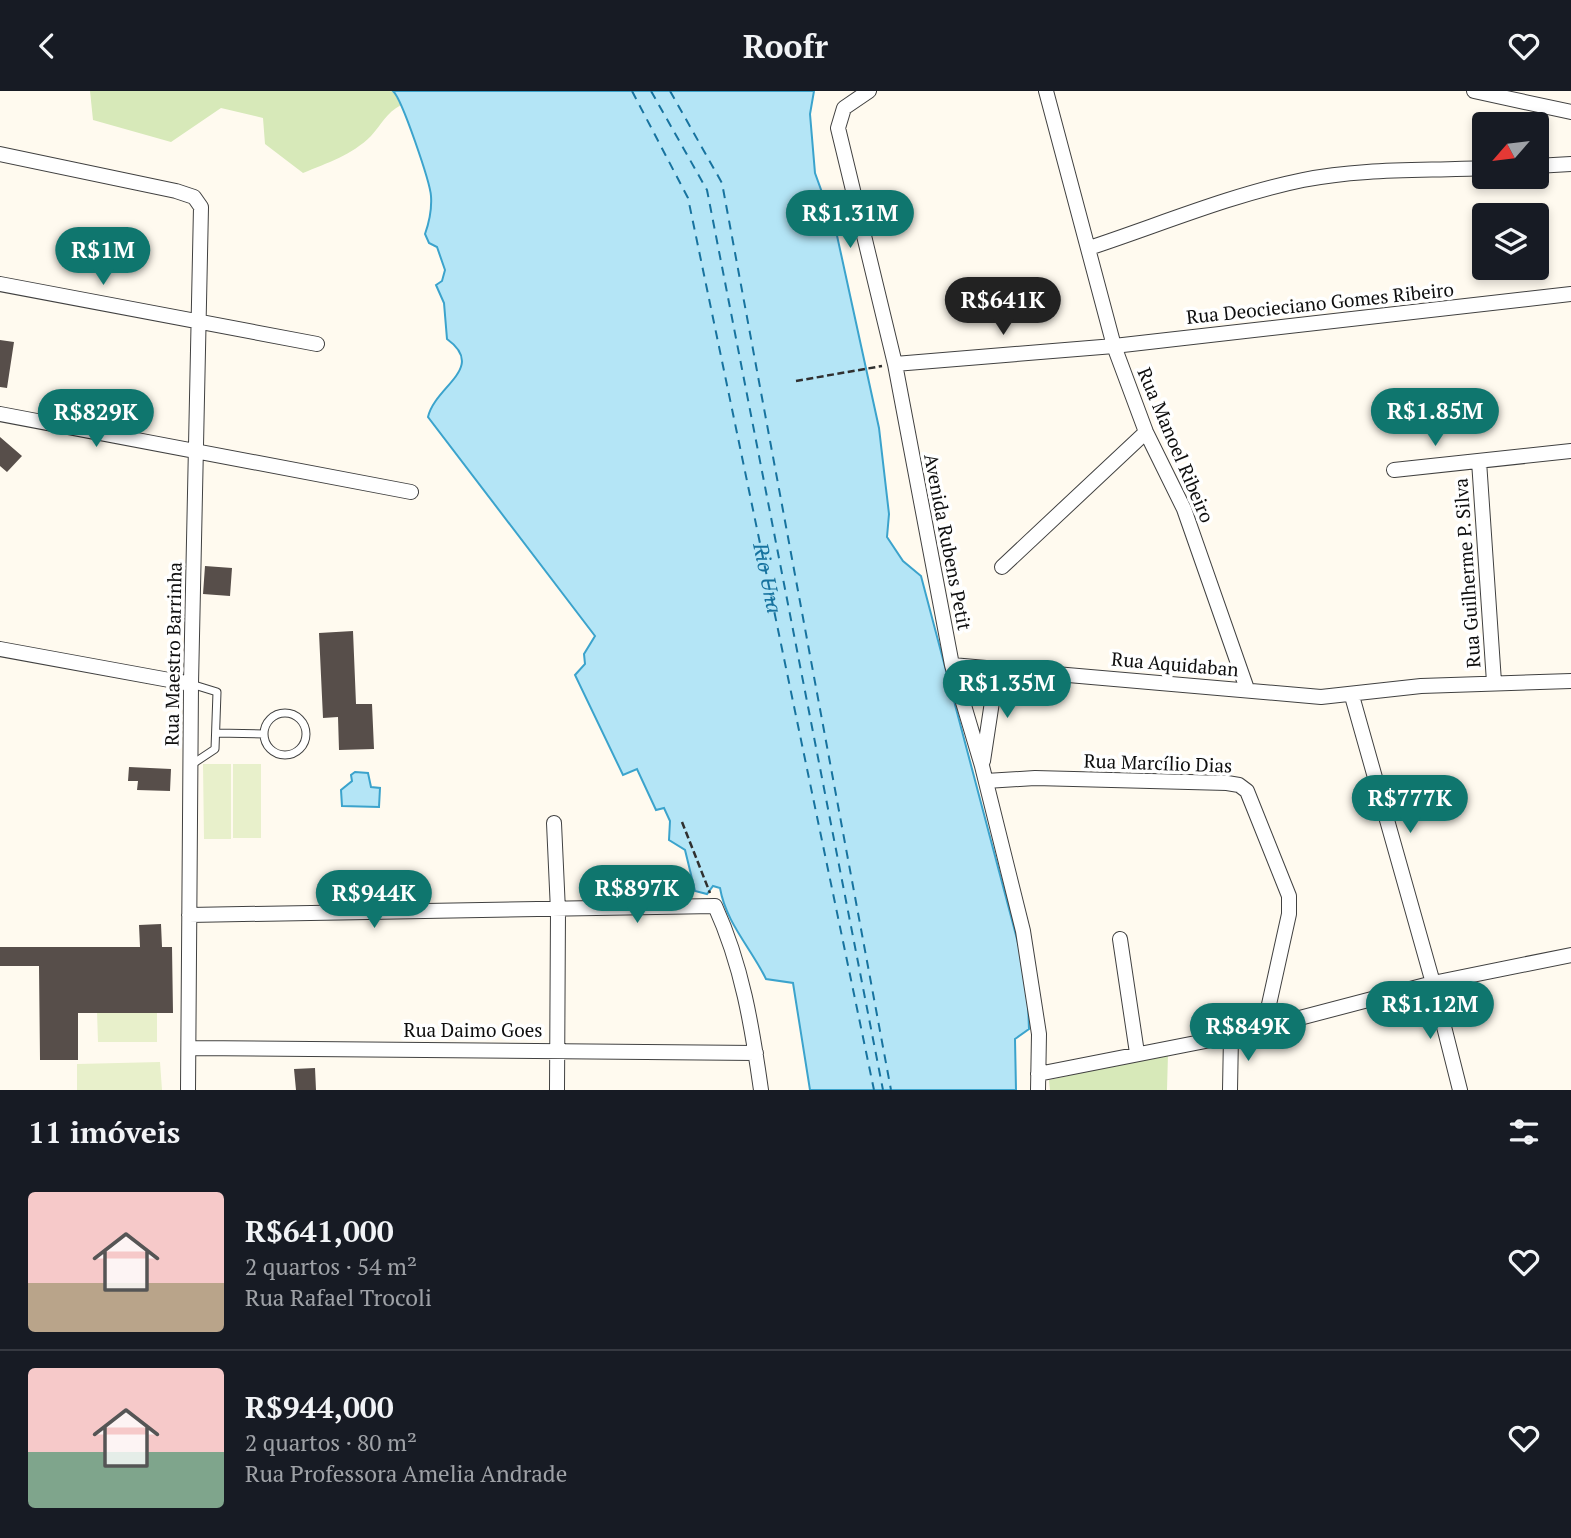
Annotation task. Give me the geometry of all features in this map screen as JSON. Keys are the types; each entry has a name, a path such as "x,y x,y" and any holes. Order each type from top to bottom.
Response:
{"street":[{"name":"Avenida Rubens Petit","path":"869,91 844,109 838,128 895,363 952,665 984,773 1023,931 1039,1034 1038,1090"},
{"name":"Rua Manoel Ribeiro","path":"1046,91 1114,346 1146,432 1184,509 1247,689"},
{"path":"1474,91 1571,112"},
{"name":"Rua Maestro Barrinha","path":"0,155 176,191 199,201 203,220 191,684 188,1090"},
{"path":"1549,165 1571,164"},
{"path":"1089,249 1261,190 1305,180 1344,174 1472,169"},
{"path":"0,284 199,324 317,344"},
{"name":"Rua Deocieciano Gomes Ribeiro","path":"895,363 1114,346 1571,295"},
{"path":"0,414 411,492"},
{"path":"1002,567 1146,432"},
{"name":"Rua Guilherme P. Silva","path":"1394,470 1571,451"},
{"name":"Rua Guilherme P. Silva","path":"1479,461 1494,682"},
{"path":"0,649 191,684"},
{"name":"Rua Aquidaban","path":"952,665 1321,697 1352,696 1421,685 1571,681"},
{"name":"Avenida Rubens Petit","path":"984,773 997,669"},
{"path":"1352,696 1433,983 1460,1090"},
{"name":"Rua Marcílio Dias","path":"984,773 1035,778 1227,783 1242,787 1252,801 1289,896 1289,914 1264,1027"},
{"path":"554,823 558,911 557,1090"},
{"path":"189,915 558,911 715,906 737,956 761,1090"},
{"path":"1120,939 1137,1053"},
{"path":"1038,1074 1231,1036 1433,983 1571,955"},
{"path":"1230,1090 1231,1036"},
{"name":"Rua Daimo Goes","path":"190,1048 556,1049 756,1053"}],"lane":[{"path":"190,765 215,749 217,692 191,684"},
{"path":"286,713 299,718 306,730 304,744 287,756 268,748 264,734 268,721 286,713"},
{"path":"216,733 264,734"}],"path":[{"path":"796,381 895,363"},
{"path":"682,822 715,906"}],"green space":[{"path":"90,91 393,91 401,105 356,148 303,173 265,144 263,118 221,108 171,142 93,120"},
{"path":"203,764 231,764 231,839 204,839"},
{"path":"233,764 261,764 261,838 233,838"},
{"path":"157,1010 157,1042 98,1042 97,1011"},
{"path":"1168,1054 1167,1090 1050,1090 1049,1080"},
{"path":"160,1062 162,1090 77,1090 77,1064"}],"water":[{"name":"Rio Una","path":"393,91 814,91 810,114 815,173 836,231 879,428 889,514 887,537 903,561 921,576 1027,977 1029,1029 1015,1039 1016,1090 810,1090 793,983 766,979 733,924 720,888 713,886 707,894 695,891 685,850 669,840 670,821 664,808 656,810 637,769 623,775 575,675 585,664 584,654 595,636 428,417 432,406 455,377 462,359 458,349 447,339 444,303 436,285 442,281 445,270 437,247 429,243 425,234 431,210 429,188 409,124"},
{"path":"355,772 368,773 371,787 380,788 379,807 342,806 341,790 352,781 351,775"}],"building":[{"path":"0,340 14,342 7,388 0,387"},
{"path":"0,437 22,456 7,472 0,466"},
{"path":"205,566 232,568 230,596 203,594"},
{"path":"353,631 356,704 372,704 374,749 339,750 338,717 323,718 319,633"},
{"path":"129,767 171,769 170,791 137,790 138,781 128,781"},
{"path":"161,924 162,947 172,947 173,1013 78,1013 78,1060 40,1060 39,966 0,966 0,947 140,947 139,925"},
{"path":"315,1068 316,1090 296,1090 294,1069"}],"ferry route":[{"path":"632,91 688,198 874,1090"},
{"path":"651,91 707,190 883,1090"},
{"path":"670,91 722,183 891,1090"}]}
